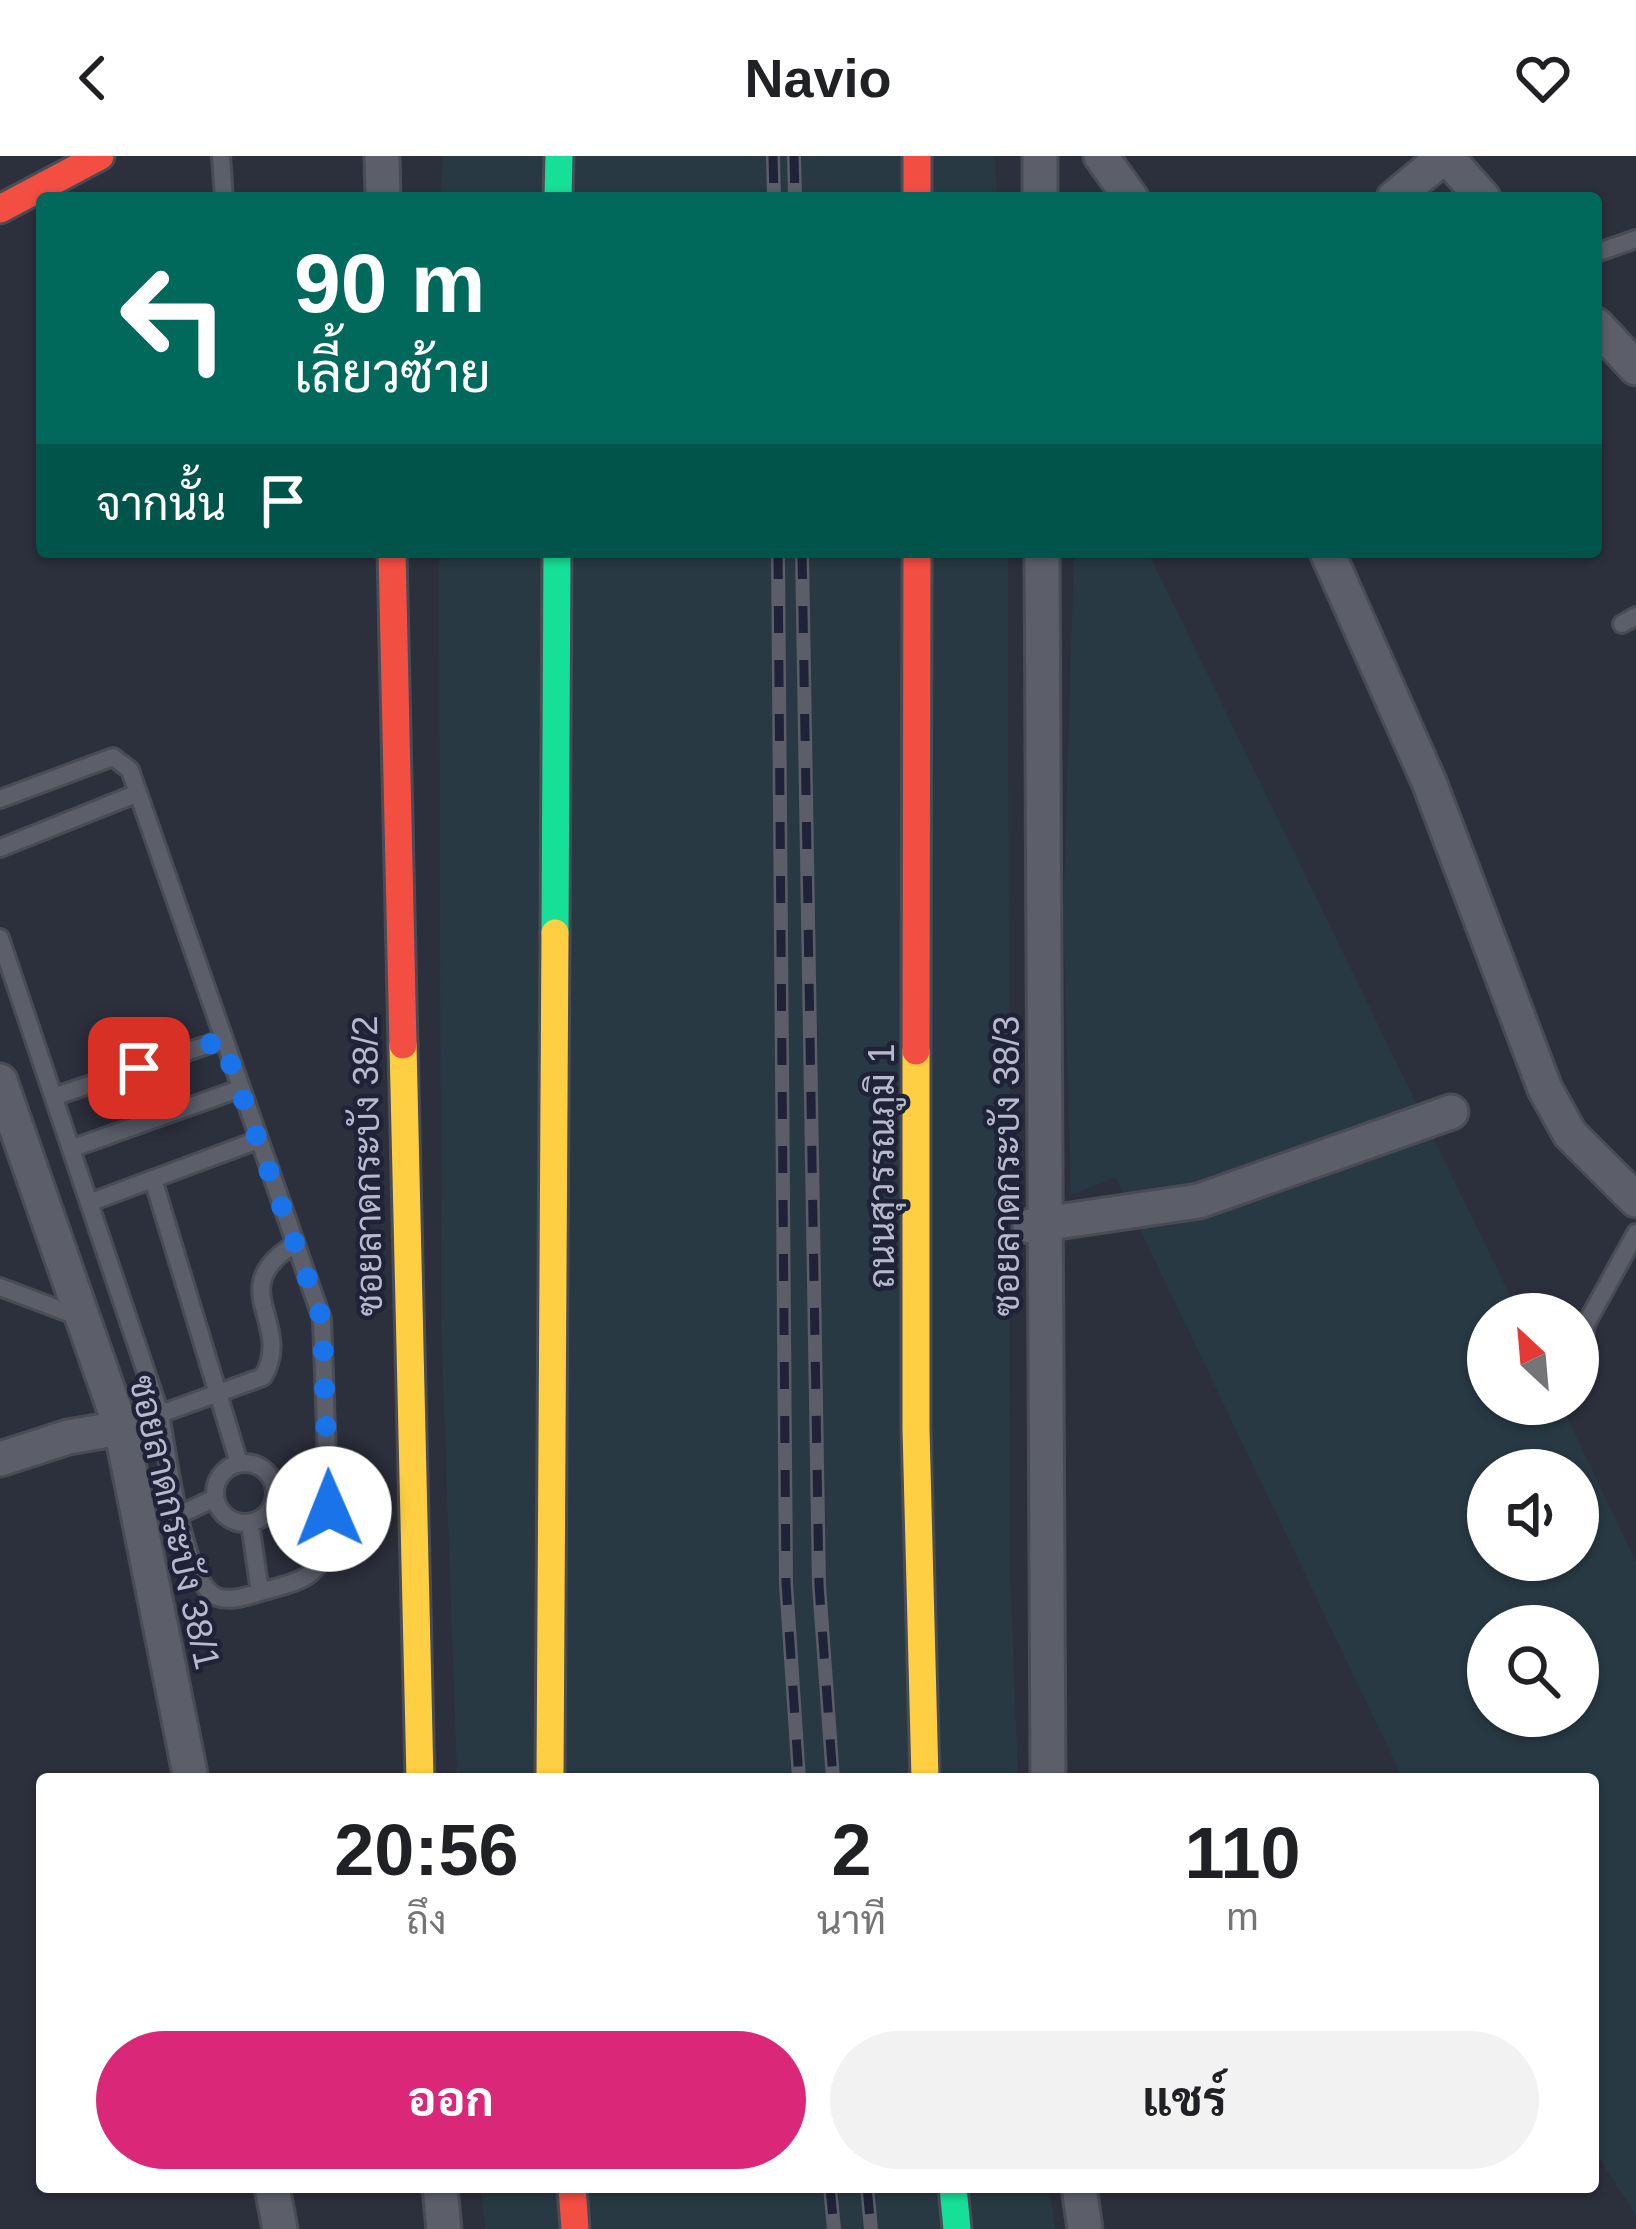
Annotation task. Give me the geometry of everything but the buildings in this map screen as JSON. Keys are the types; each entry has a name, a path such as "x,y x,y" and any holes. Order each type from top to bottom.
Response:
{"main road":[{"path":"0,209 100,156"},
{"path":"558,192 559,156"},
{"path":"917,156 917,192"},
{"name":"ซอยลาดกระบัง 38/2","path":"392,558 420,1773"},
{"path":"550,1773 557,558"},
{"name":"ถนนสุวรรณภูมิ 1","path":"917,558 916,1430 925,1773"},
{"path":"572,2193 575,2229"},
{"path":"954,2193 957,2229"}],"street":[{"path":"382,156 383,192"},
{"path":"1040,156 1040,192"},
{"path":"1101,156 1127,192"},
{"path":"1401,192 1446,156 1478,192"},
{"path":"1602,331 1636,368"},
{"name":"ซอยลาดกระบัง 38/3","path":"1042,558 1038,1224 1048,1773"},
{"path":"1330,558 1429,782 1545,1089 1570,1134 1636,1200"},
{"name":"ซอยลาดกระบัง 38/1","path":"0,1081 122,1428 190,1773"},
{"path":"1038,1224 1199,1202 1451,1112"},
{"path":"0,1459 68,1437 122,1428"},
{"path":"273,2193 280,2229"},
{"path":"441,2193 444,2229"},
{"path":"1080,2193 1085,2229"}],"lane":[{"path":"221,156 224,192"},
{"path":"1602,251 1636,239"},
{"path":"0,799 113,757 130,770 322,1319 330,1540 322,1565 304,1581 229,1600 212,1595 200,1581 179,1515 160,1414 0,938"},
{"path":"0,848 138,794"},
{"path":"56,1096 222,1040"},
{"path":"73,1148 239,1090"},
{"path":"91,1202 257,1140"},
{"path":"153,1179 239,1463"},
{"path":"1599,1300 1636,1233"},
{"path":"122,1428 249,1386 270,1365 260,1275 266,1263 295,1244"},
{"path":"0,1287 82,1318"},
{"path":"239,1463 255,1464 275,1488 265,1516 250,1523 234,1522 214,1498 216,1483 239,1463"},
{"path":"275,1488 328,1478"},
{"path":"179,1515 214,1498"},
{"path":"250,1523 260,1592"}],"shaded area":[{"path":"443,156 995,156 997,192 440,192"},
{"path":"439,558 1008,558 1010,1569 1018,1773 457,1773 441,1321"},
{"path":"1074,558 1151,558 1509,1293 1467,1293 1467,1425 1571,1425 1582,1449 1467,1449 1467,1581 1599,1581 1599,1484 1636,1562 1636,2216 1599,2157 1599,1773 1400,1773 1115,1177 1071,1195 1063,917"},
{"path":"482,2193 1050,2193 1055,2229 485,2229"}],"railway":[{"path":"773,156 774,192"},
{"path":"794,156 795,192"},
{"path":"778,558 786,1583 799,1773"},
{"path":"802,558 819,1585 833,1773"},
{"path":"831,2193 834,2229"},
{"path":"868,2193 871,2229"}],"traffic: fast":[{"path":"558,192 559,156"},
{"path":"555,933 557,558"},
{"path":"954,2193 957,2229"}],"traffic: slow":[{"path":"550,1773 555,933"},
{"path":"403,1045 420,1773"},
{"path":"916,1051 916,1429 925,1773"}],"traffic: jam":[{"path":"0,209 100,156"},
{"path":"917,156 917,192"},
{"path":"392,558 403,1045"},
{"path":"916,1051 917,558"},
{"path":"572,2193 575,2229"}],"route":[{"path":"139,1068 222,1040 322,1319 329,1509"}]}
